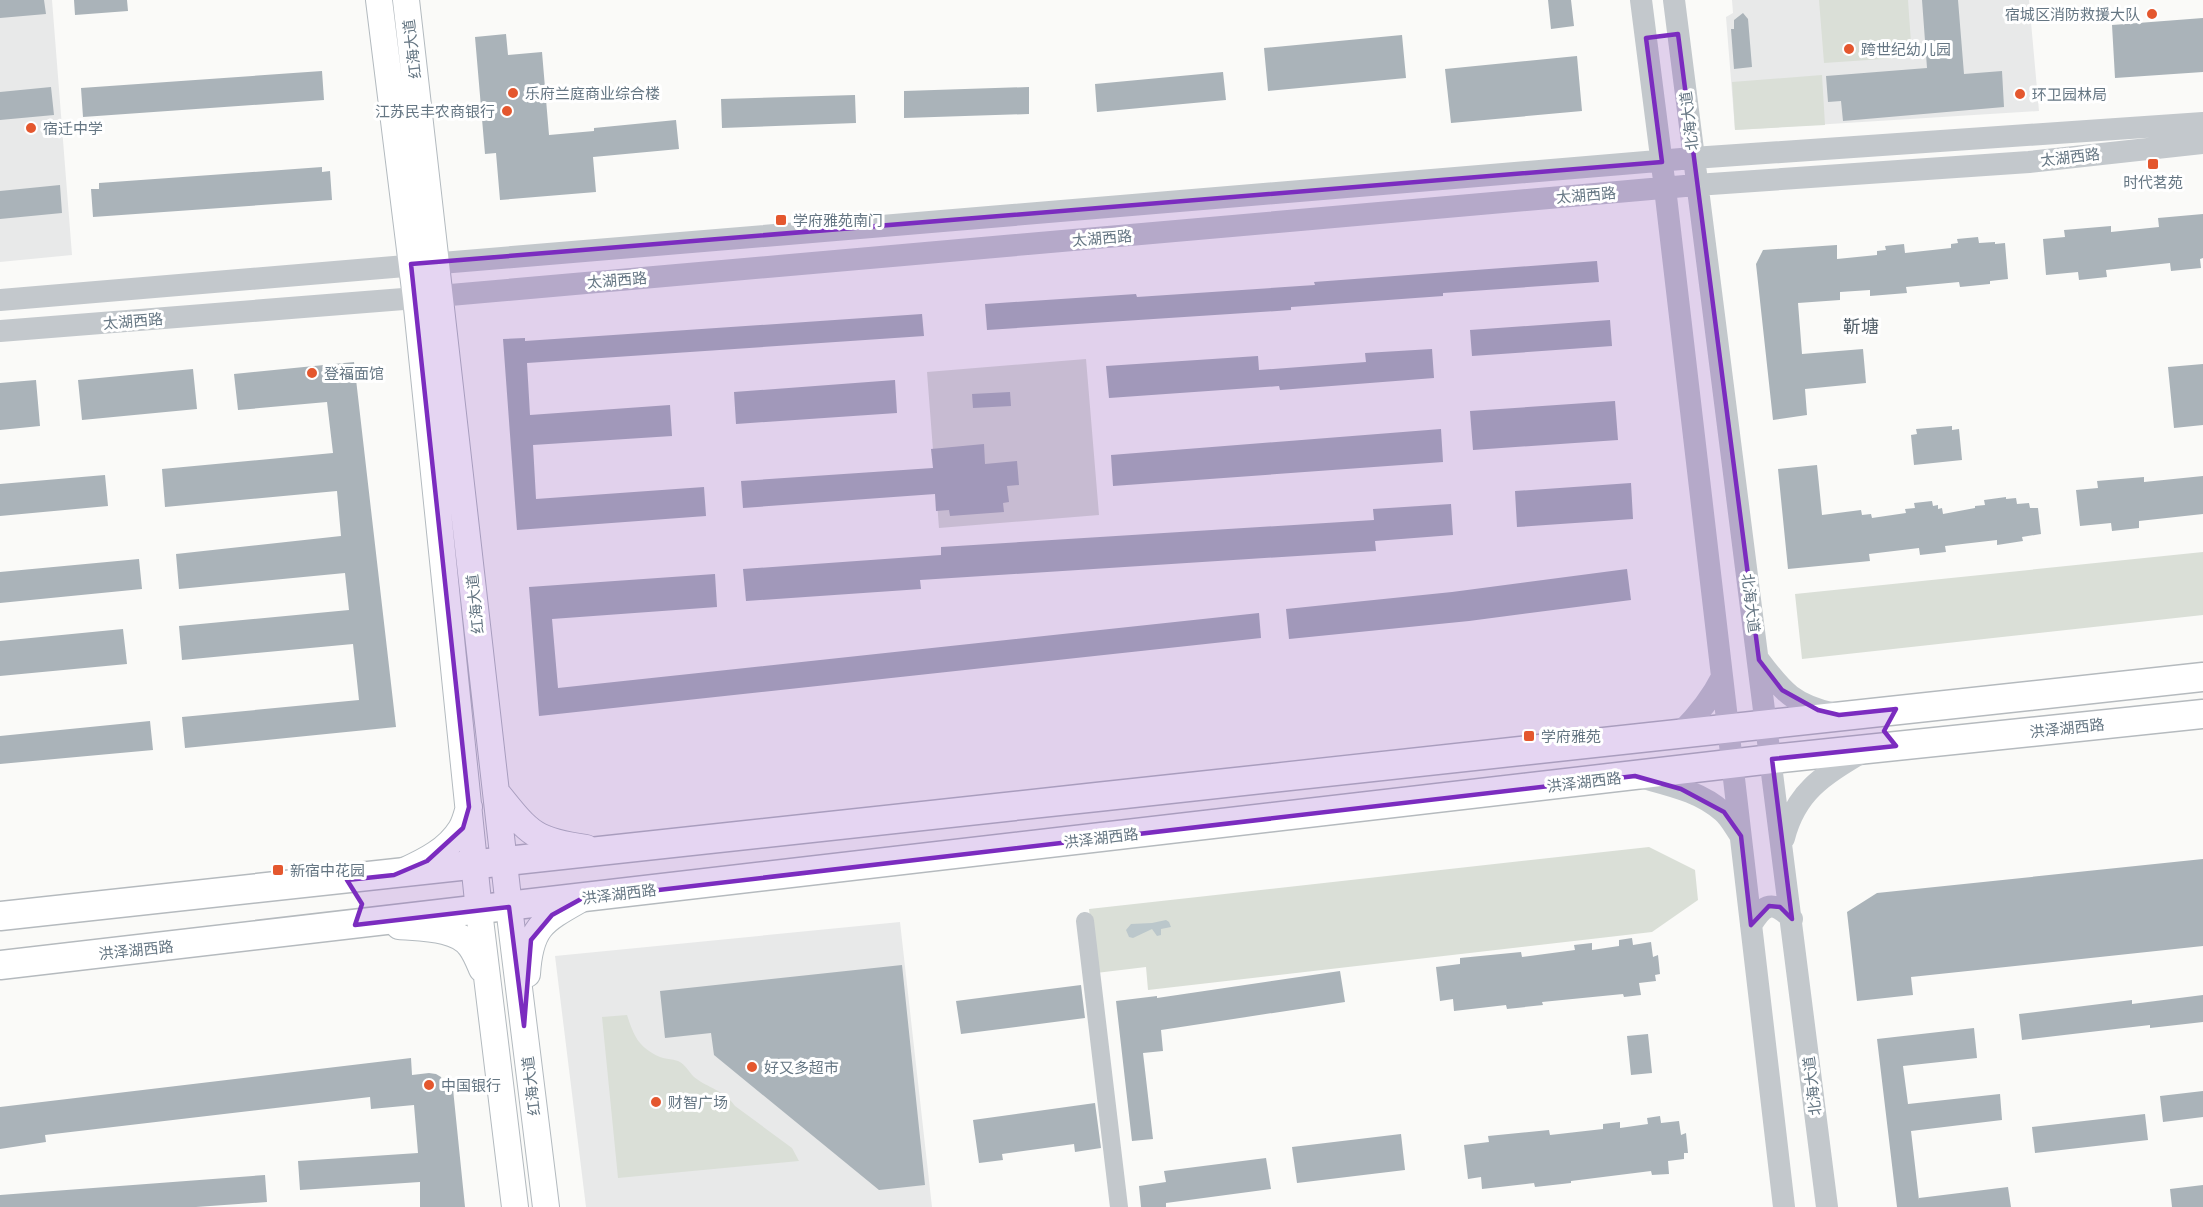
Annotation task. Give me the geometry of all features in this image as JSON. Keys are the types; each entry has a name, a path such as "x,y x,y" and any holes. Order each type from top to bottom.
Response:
{"main road":[{"name":"红海大道","path":"379,0 411,264 428,297 497,792 546,1207"},
{"name":"红海大道","path":"406,0 437,262 428,297 469,807 479,910 515,1207"},
{"path":"0,916 2203,677"},
{"path":"1896,709 1887,718 1884,731 1887,738 1896,746"},
{"name":"洪泽湖西路","path":"0,965 1772,759 2203,714"},
{"path":"1587,743 1604,754 1606,763 1604,772 1596,780"},
{"path":"497,792 526,828 539,837 556,844 613,851"},
{"path":"394,875 427,861 441,852 462,828 469,807"},
{"path":"643,848 633,855 630,873 633,882 646,891"},
{"path":"347,880 359,895 364,924 435,929 465,940 471,946 488,983"},
{"path":"524,1026 528,954 531,940 552,915 581,899"}],"street":[{"path":"1641,0 1784,1207"},
{"name":"北海大道","path":"1674,0 1827,1207"},
{"path":"1646,38 1678,34"},
{"name":"太湖西路","path":"0,300 1693,158 2203,123"},
{"name":"太湖西路","path":"0,331 428,297 1696,185 2029,162 2203,143"},
{"path":"1712,590 1749,584"},
{"path":"1759,660 1782,690 1790,696 1818,710 1839,715"},
{"path":"1681,732 1706,705 1722,677"},
{"path":"1782,845 1789,818 1808,792 1834,769 1867,749"},
{"path":"1635,776 1703,798 1724,813 1741,836"},
{"path":"1751,925 1760,911 1769,906 1780,907 1792,919"},
{"path":"1085,921 1119,1207"}],"highlighted area":[{"path":"1678,34 1759,660 1782,690 1818,710 1839,715 1896,709 1884,731 1896,746 1772,759 1792,919 1780,907 1769,906 1751,925 1741,836 1724,812 1681,789 1635,776 581,899 552,915 531,940 524,1026 509,907 355,925 362,904 347,880 394,875 427,861 463,828 469,807 411,264 1662,162 1646,38"}],"shaded area":[{"name":"宿迁中学","path":"0,0 52,0 72,255 0,262"},
{"name":"跨世纪幼儿园","path":"1732,0 2029,0 2039,111 1735,130 1726,17 1733,13"},
{"path":"1819,0 1908,0 1912,57 1824,63"},
{"path":"1822,75 1825,125 1735,130 1732,82"},
{"path":"1086,359 1099,515 939,528 927,372"},
{"path":"2203,552 2203,615 1802,659 1795,594"},
{"path":"1649,847 1695,870 1698,900 1652,932 1148,990 1146,967 1096,973 1089,909"},
{"path":"1166,920 1171,927 1161,929 1161,935 1157,936 1152,929 1133,938 1129,937 1126,930 1131,924"},
{"path":"900,922 932,1207 586,1207 555,956"},
{"path":"627,1015 642,1045 660,1057 681,1063 694,1077 726,1096 735,1106 792,1148 799,1161 618,1178 602,1017"}],"building":[{"path":"0,0 44,0 46,14 0,18"},
{"path":"74,0 127,0 128,11 75,15"},
{"path":"1548,0 1571,0 1574,26 1551,29"},
{"path":"1922,0 1958,0 1964,74 2002,71 2004,107 1843,121 1841,101 1828,102 1826,76 1927,68"},
{"path":"1743,13 1748,19 1752,67 1734,69 1731,29 1734,29 1734,20"},
{"path":"2203,18 2203,72 2115,78 2112,25"},
{"name":"乐府兰庭商业综合楼","path":"506,34 508,55 542,52 549,135 676,120 679,149 593,157 596,192 500,200 496,153 485,154 475,37"},
{"path":"1402,35 1406,78 1268,91 1264,48"},
{"path":"1577,56 1582,111 1451,123 1445,69"},
{"path":"322,71 324,100 83,117 81,88"},
{"path":"1223,72 1226,100 1097,112 1095,84"},
{"path":"51,87 54,115 0,120 0,92"},
{"path":"1029,87 1029,114 904,118 904,91"},
{"path":"855,95 856,123 722,128 721,99"},
{"path":"322,167 322,172 330,171 332,200 93,217 91,189 99,189 99,183"},
{"path":"60,185 62,213 0,219 0,191"},
{"path":"2203,214 2201,268 2171,271 2170,263 2106,270 2107,277 2079,280 2078,272 2046,275 2043,239 2065,237 2064,230 2111,226 2111,232 2159,227 2158,218"},
{"path":"1978,237 1979,243 2005,243 2008,279 1990,281 1990,284 1960,287 1959,282 1906,287 1907,293 1870,296 1870,290 1840,292 1840,300 1798,303 1802,354 1863,349 1866,383 1805,389 1807,415 1773,420 1756,264 1763,250 1837,245 1837,259 1877,255 1877,251 1886,250 1885,246 1904,244 1905,253 1951,248 1951,244 1958,243 1957,239"},
{"path":"1597,261 1599,282 1443,293 1443,296 1291,307 1291,310 987,330 985,304 1315,285 1314,282"},
{"path":"922,314 924,336 527,363 530,415 670,405 672,436 533,445 536,499 704,487 706,516 517,530 503,339 525,338 525,341"},
{"path":"1610,320 1612,346 1472,356 1470,330"},
{"path":"1432,349 1434,378 1280,390 1279,386 1109,398 1106,366 1258,356 1259,370 1366,362 1365,353"},
{"path":"354,362 396,727 185,748 182,717 359,700 353,644 182,660 179,626 349,610 345,573 179,589 176,554 341,536 337,491 165,507 162,469 333,453 327,402 238,410 234,374"},
{"path":"2203,364 2203,425 2174,428 2168,367"},
{"path":"193,369 197,409 82,420 78,380"},
{"path":"36,380 40,426 0,430 0,383"},
{"path":"895,380 897,413 736,424 734,392"},
{"path":"1010,392 1011,406 973,408 972,394"},
{"path":"1615,401 1618,440 1473,450 1470,411"},
{"path":"1952,426 1952,430 1959,429 1962,460 1914,465 1911,435 1917,434 1916,429"},
{"path":"1441,429 1443,462 1113,486 1111,455"},
{"path":"984,444 985,464 1017,461 1019,485 1007,486 1009,502 1003,503 1004,512 950,516 949,510 936,511 935,494 743,508 741,481 933,468 931,449"},
{"path":"1817,465 1822,515 1861,510 1862,515 1871,514 1872,518 1906,513 1905,509 1915,508 1914,503 1932,501 1933,506 1938,505 1938,509 1942,508 1943,514 1985,505 1984,500 2006,497 2006,499 2016,498 2017,504 2029,503 2030,508 2038,508 2041,534 2022,537 2023,541 1997,545 1997,540 1945,546 1946,552 1920,555 1919,548 1869,554 1870,561 1788,569 1778,469"},
{"path":"105,475 108,506 0,516 0,484"},
{"path":"2203,476 2203,514 2139,521 2139,528 2112,531 2111,523 2080,526 2076,490 2098,488 2097,481 2144,477 2144,482"},
{"path":"1631,483 1633,519 1517,527 1515,491"},
{"path":"1451,504 1453,535 1375,541 1376,551 920,580 921,589 746,601 743,569 941,555 941,547 1374,520 1373,509"},
{"path":"139,559 142,589 0,603 0,572"},
{"path":"1627,569 1631,600 1469,621 1289,639 1286,609 1452,592"},
{"path":"715,574 717,607 552,619 558,688 1259,613 1261,638 539,716 529,587"},
{"path":"123,629 127,664 0,676 0,641"},
{"path":"150,721 153,750 0,764 0,736"},
{"path":"2203,859 2203,946 1911,977 1913,995 1857,1001 1847,912 1877,893"},
{"path":"1632,938 1633,945 1651,942 1653,957 1658,955 1660,974 1655,975 1656,981 1639,983 1641,995 1624,997 1623,994 1542,1002 1543,1005 1507,1009 1506,1005 1454,1011 1453,999 1440,1001 1436,967 1460,964 1460,958 1521,952 1522,957 1575,950 1574,945 1592,943 1592,950 1619,946 1619,940"},
{"path":"902,965 925,1185 879,1190 714,1055 711,1033 665,1038 660,991"},
{"path":"1340,971 1345,1002 1161,1030 1163,1051 1143,1053 1153,1139 1132,1141 1116,1001 1157,996 1157,998"},
{"path":"1081,985 1085,1018 961,1034 956,1001"},
{"path":"2203,995 2203,1022 2150,1028 2150,1025 2022,1040 2019,1014 2132,1000 2132,1004"},
{"path":"1974,1028 1977,1058 1903,1066 1908,1104 2000,1094 2002,1120 1911,1131 1919,1200 1919,1198 2008,1187 2011,1207 1897,1207 1877,1039"},
{"path":"1648,1034 1652,1073 1631,1075 1627,1036"},
{"path":"411,1058 412,1075 436,1074 441,1077 444,1087 453,1089 465,1207 420,1207 420,1182 300,1190 298,1161 418,1153 414,1105 371,1109 370,1097 45,1135 46,1142 0,1149 0,1107"},
{"path":"2203,1091 2203,1117 2163,1122 2160,1096"},
{"path":"1095,1103 1101,1148 1075,1152 1074,1144 1002,1154 1003,1160 979,1163 973,1120"},
{"path":"2145,1114 2148,1140 2035,1153 2032,1127"},
{"path":"1660,1116 1661,1123 1679,1121 1681,1135 1686,1133 1688,1153 1684,1153 1684,1159 1668,1161 1669,1174 1652,1175 1651,1171 1535,1187 1534,1183 1482,1189 1481,1177 1468,1179 1464,1145 1489,1142 1488,1136 1549,1130 1550,1135 1603,1129 1603,1124 1620,1122 1620,1128 1648,1124 1647,1118"},
{"path":"1401,1134 1405,1170 1297,1183 1292,1147"},
{"path":"1266,1158 1271,1189 1166,1203 1166,1207 1141,1207 1139,1186 1166,1182 1164,1171"},
{"path":"265,1175 267,1202 196,1207 0,1207 0,1195"},
{"path":"2203,1185 2203,1207 2172,1207 2170,1189"}],"place":[{"name":"宿城区消防救援大队","path":"2152,14"},
{"name":"跨世纪幼儿园","path":"1849,49"},
{"name":"乐府兰庭商业综合楼","path":"513,93"},
{"name":"环卫园林局","path":"2020,94"},
{"name":"江苏民丰农商银行","path":"507,111"},
{"name":"宿迁中学","path":"31,128"},
{"name":"时代茗苑","path":"2153,164"},
{"name":"学府雅苑南门","path":"781,220"},
{"name":"登福面馆","path":"312,373"},
{"name":"学府雅苑","path":"1529,736"},
{"name":"新宿中花园","path":"278,870"},
{"name":"好又多超市","path":"752,1067"},
{"name":"中国银行","path":"429,1085"},
{"name":"财智广场","path":"656,1102"}],"district":[{"name":"靳塘","path":"1861,326"}]}
